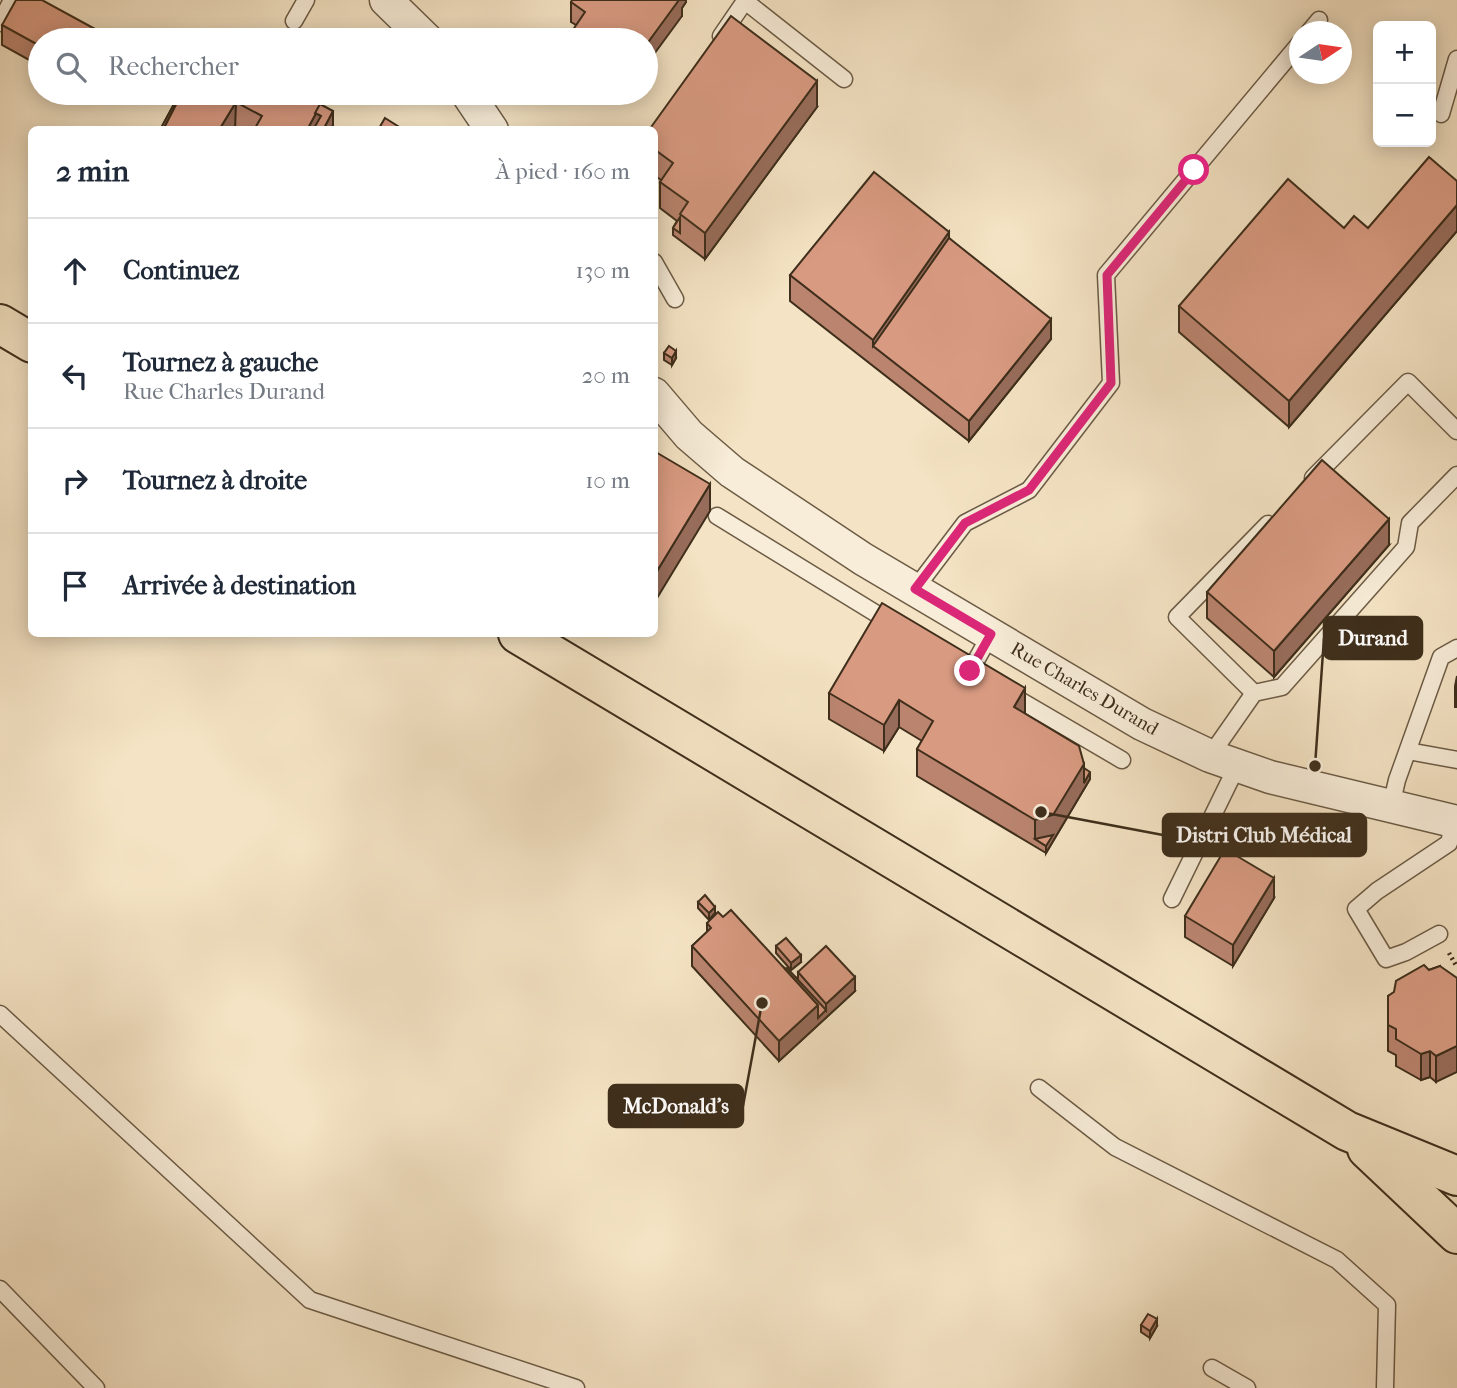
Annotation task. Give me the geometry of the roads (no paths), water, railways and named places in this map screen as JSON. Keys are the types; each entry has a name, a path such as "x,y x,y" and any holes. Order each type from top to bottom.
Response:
{"main road":[{"path":"0,324 28,341"},
{"path":"523,637 1347,1131 1457,1176"},
{"path":"1347,1131 1457,1234"}],"street":[{"path":"386,0 415,28"},
{"path":"475,105 489,126"},
{"name":"Rue Charles Durand","path":"658,399 689,435 732,472 863,559 1142,724 1224,761 1270,777 1455,821"}],"lane":[{"path":"0,23 12,0"},
{"path":"293,21 306,0"},
{"path":"715,44 745,1 844,79"},
{"path":"915,589 965,523 1029,490 1111,383 1107,275 1289,56"},
{"path":"1441,114 1457,59"},
{"path":"658,269 675,299"},
{"path":"1302,489 1408,382 1457,431"},
{"path":"1254,693 1282,687 1406,547 1410,523 1457,475"},
{"path":"1254,693 1177,617 1282,509"},
{"path":"717,516 912,636"},
{"path":"991,634 964,668 1122,760"},
{"path":"1391,806 1441,657 1457,648"},
{"path":"1172,900 1224,761 1254,693"},
{"path":"1408,751 1457,760"},
{"path":"1439,934 1406,952 1386,959 1356,909 1377,891 1449,843 1455,821"},
{"path":"0,1014 310,1300 576,1388"},
{"path":"1039,1088 1115,1147 1337,1260 1387,1305 1385,1388"},
{"path":"0,1289 96,1388"},
{"path":"1212,1368 1247,1388"}],"place":[{"name":"Durand","path":"1315,766"},
{"name":"Distri Club Médical","path":"1041,812"},
{"name":"McDonald's","path":"762,1003"}]}
